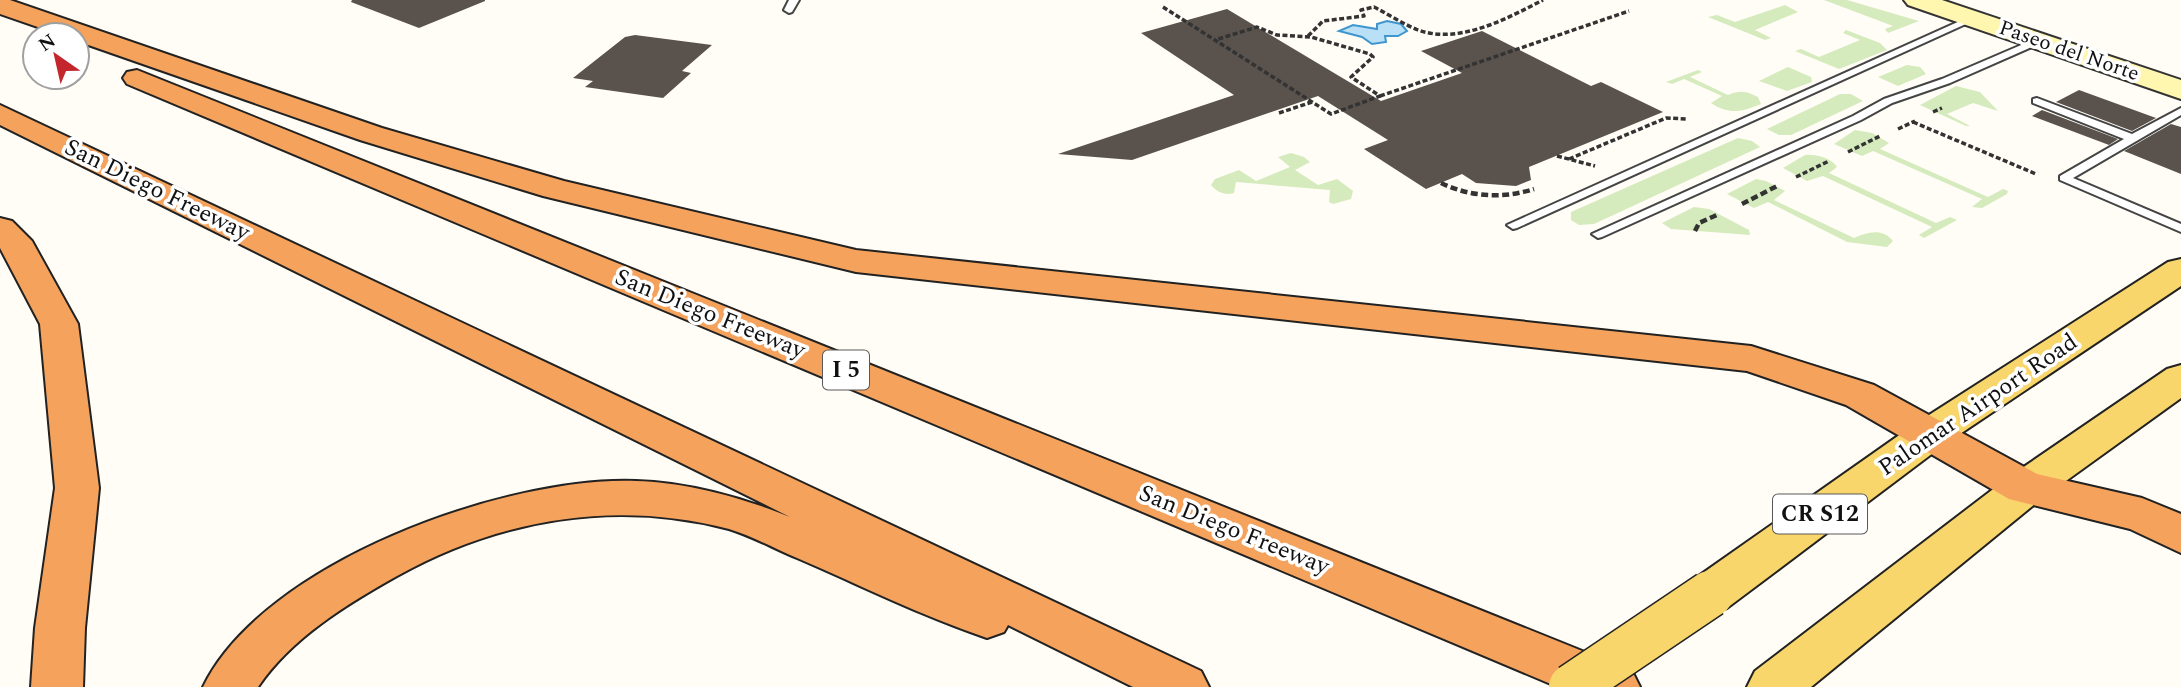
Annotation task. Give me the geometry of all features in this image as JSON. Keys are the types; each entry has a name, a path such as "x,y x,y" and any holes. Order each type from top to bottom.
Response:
{"highway":[{"path":"0,5 371,134 555,189 856,261 1751,359 1848,390 2025,488 2142,515 2181,535"},
{"path":"0,21 21,30"},
{"name":"San Diego Freeway","path":"91,59 1614,687"},
{"name":"San Diego Freeway","path":"0,114 1180,687"},
{"path":"0,228 20,248 59,324 77,488 60,628 57,687"},
{"path":"229,687 254,652 316,601 408,548 463,526 522,508 636,497 737,514 1089,661 1180,687"}],"main road":[{"name":"Paseo del Norte","path":"1917,0 2181,90"},
{"name":"Palomar Airport Road","path":"1572,687 1710,594 1930,434 2181,271"},
{"path":"1773,687 2025,488 2181,378"}],"lane":[{"path":"789,10 794,0"},
{"path":"1513,225 1974,18"},
{"path":"1598,234 1857,118 1888,101 1946,81 2040,40"},
{"path":"2037,101 2134,139"},
{"path":"2181,111 2064,178 2181,228"}],"path":[{"path":"1307,37 1324,21 1364,16 1361,10 1374,7 1420,31 1462,33 1499,23 1543,0"},
{"path":"1163,7 1331,114 1629,11"},
{"path":"1214,40 1257,27 1277,35 1307,37 1370,54 1373,57 1350,77 1380,96"},
{"path":"1283,116 1279,113 1312,101"},
{"path":"1570,159 1666,118 1688,119"},
{"path":"1898,128 1914,121 2036,174"},
{"path":"1848,152 1880,136"},
{"path":"1557,156 1601,167"},
{"path":"1796,177 1829,161"},
{"path":"1580,170 1593,165"},
{"path":"1441,183 1451,189 1509,197 1544,186"},
{"path":"1742,204 1777,186"},
{"path":"1695,232 1699,223 1719,214"}],"green space":[{"path":"1824,0 1847,0 1919,21 1888,33 1885,29 1893,26"},
{"path":"1785,5 1798,12 1755,30 1771,38 1765,40 1708,17 1717,15 1735,22"},
{"path":"1846,30 1880,43 1887,50 1839,69 1795,51 1801,49 1819,57 1860,40 1843,33"},
{"path":"1907,65 1920,67 1926,74 1898,86 1878,77"},
{"path":"1788,67 1811,77 1812,82 1787,91 1759,81"},
{"path":"1698,70 1702,72 1690,77 1728,95 1750,93 1758,97 1761,104 1730,111 1711,103 1722,96 1684,79 1672,84 1666,82"},
{"path":"1956,86 1980,92 1998,111 1973,103 1947,114 1970,126 1966,126 1920,105"},
{"path":"1840,94 1851,94 1863,101 1791,135 1779,135 1767,129"},
{"path":"1855,130 1872,133 1889,143 1880,149 1988,197 2003,189 2008,191 2007,194 1982,208 1972,207 1982,199 1873,151 1862,156 1834,144"},
{"path":"1738,138 1752,141 1760,147 1594,224 1579,225 1571,220 1571,212"},
{"path":"1291,153 1310,162 1295,170 1318,185 1337,179 1353,191 1351,199 1333,204 1329,202 1330,190 1236,182 1234,193 1227,194 1211,185 1215,179 1239,170 1256,181 1290,167 1278,157"},
{"path":"1805,155 1827,159 1837,167 1829,173 1936,223 1950,217 1957,220 1924,238 1919,235 1932,227 1823,176 1807,181 1783,168"},
{"path":"1756,179 1785,191 1774,200 1854,238 1875,232 1884,234 1893,241 1887,247 1847,242 1768,202 1754,208 1727,194"},
{"path":"1694,207 1709,209 1749,230 1750,235 1671,229 1662,223"}],"water":[{"path":"1387,21 1401,24 1407,31 1398,36 1385,36 1386,42 1372,44 1362,37 1339,31 1353,25 1377,29 1377,24"}],"building":[{"path":"485,1 419,28 351,2"},
{"path":"1227,9 1381,101 1462,73 1421,51 1482,31 1591,86 1601,82 1663,112 1529,167 1531,180 1516,186 1476,183 1462,174 1426,189 1364,149 1388,140 1318,96 1132,160 1058,154 1234,95 1141,33"},
{"path":"635,35 712,45 682,71 691,73 663,98 585,87 593,81 573,78 625,37"},
{"path":"2079,90 2156,118 2132,131 2056,102"},
{"path":"2042,110 2118,139 2109,145 2032,116"},
{"path":"2171,124 2181,127 2181,174 2124,151"}]}
